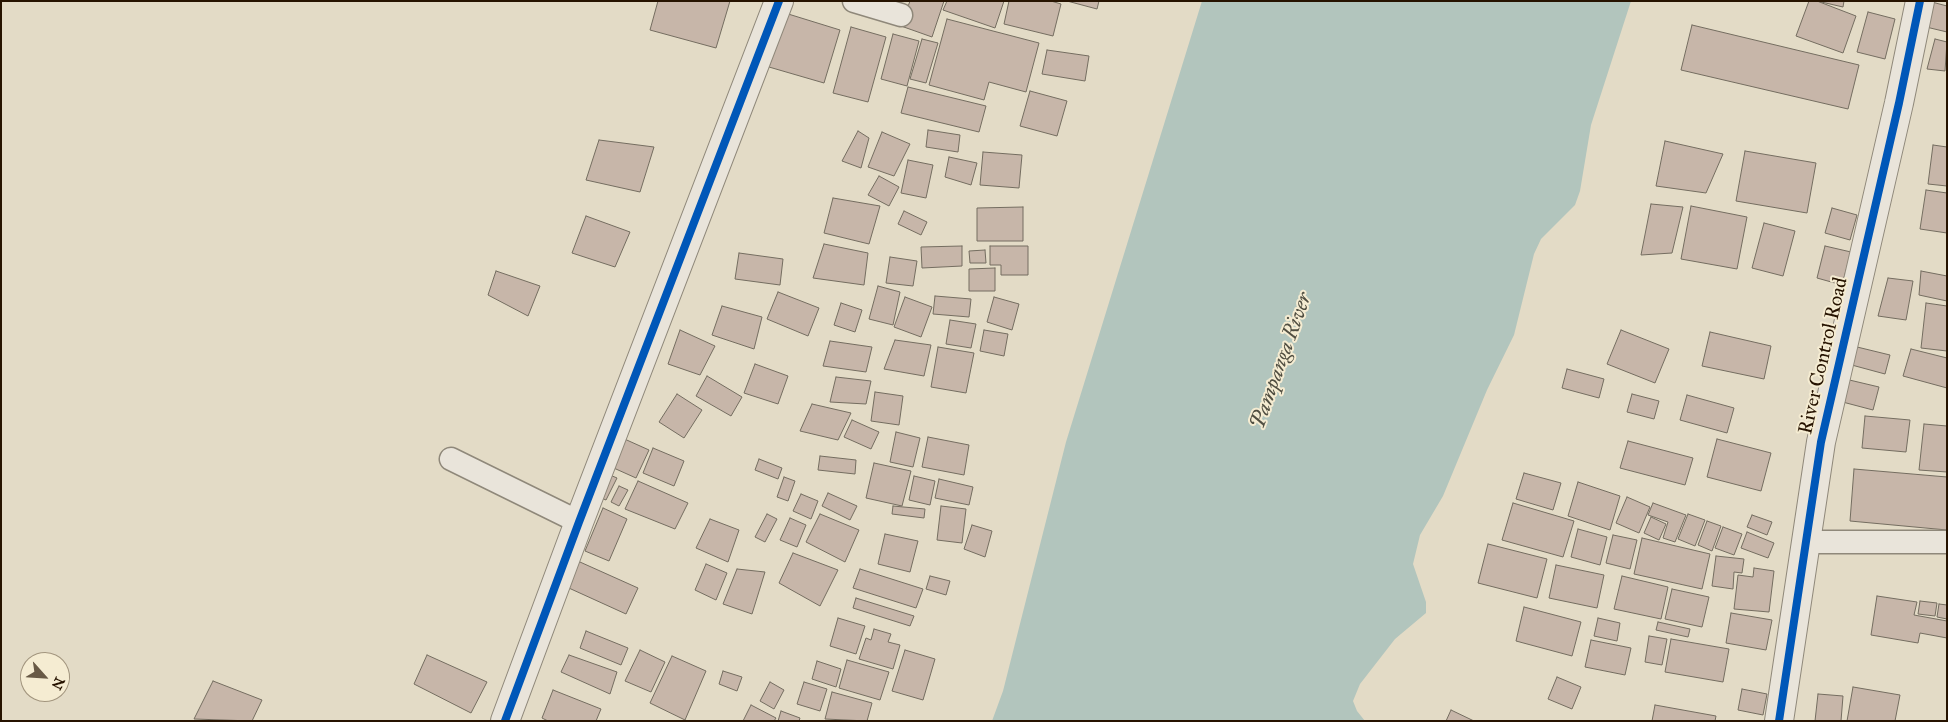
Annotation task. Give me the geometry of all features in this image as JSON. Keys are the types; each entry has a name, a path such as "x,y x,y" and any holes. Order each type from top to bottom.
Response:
{"street":[{"path":"505,721 579,522 779,1"},
{"path":"854,1 900,15"},
{"name":"River Control Road","path":"1779,721 1821,442 1899,103 1920,1"},
{"path":"450,459 579,522"},
{"path":"1806,542 1947,542"}],"water":[{"name":"Pampanga River","path":"1202,1 1631,1 1591,125 1580,191 1575,205 1541,239 1534,254 1514,335 1487,390 1443,496 1420,535 1413,564 1426,602 1426,613 1395,639 1360,684 1353,701 1357,711 1365,721 992,721 1003,691 1066,442"}],"building":[{"path":"658,1 730,1 716,48 650,30"},
{"path":"910,1 944,1 932,37 901,26"},
{"path":"947,1 1004,1 995,28 943,10"},
{"path":"1009,1 1051,1 1061,4 1053,36 1004,24"},
{"path":"1067,1 1099,1 1097,9"},
{"path":"1809,1 1817,1 1856,16 1843,53 1796,36"},
{"path":"1817,1 1844,1 1843,7"},
{"path":"1928,1 1947,6 1947,32 1922,26"},
{"path":"1868,12 1895,19 1885,59 1857,52"},
{"path":"785,13 840,30 824,83 769,67"},
{"path":"947,19 1039,43 1026,92 989,82 984,100 929,85"},
{"path":"1692,25 1859,65 1848,109 1681,70"},
{"path":"851,27 886,37 868,102 833,93"},
{"path":"893,34 919,41 907,86 881,79"},
{"path":"922,39 938,43 926,83 910,79"},
{"path":"1935,39 1947,42 1945,71 1927,69"},
{"path":"1047,50 1089,56 1085,81 1042,74"},
{"path":"908,87 986,106 979,132 901,113"},
{"path":"1030,91 1067,101 1057,136 1020,126"},
{"path":"928,130 960,135 958,152 926,147"},
{"path":"858,131 869,138 861,168 842,161"},
{"path":"882,132 910,144 894,176 868,167"},
{"path":"599,140 654,147 640,192 586,180"},
{"path":"1665,141 1723,154 1706,193 1656,186"},
{"path":"1933,145 1947,147 1947,186 1928,184"},
{"path":"1745,151 1816,163 1807,213 1736,201"},
{"path":"983,152 1022,155 1019,188 980,185"},
{"path":"949,157 977,163 971,185 945,177"},
{"path":"908,160 933,165 926,198 901,193"},
{"path":"879,176 899,187 889,206 868,195"},
{"path":"1926,190 1947,193 1947,233 1920,229"},
{"path":"833,198 880,206 869,244 824,233"},
{"path":"1651,204 1683,207 1672,253 1641,255"},
{"path":"1691,206 1747,217 1737,269 1681,259"},
{"path":"1023,207 1023,241 977,241 977,208"},
{"path":"1832,208 1857,215 1850,240 1825,233"},
{"path":"904,211 927,222 921,235 898,224"},
{"path":"586,216 630,232 615,267 572,253"},
{"path":"1764,223 1795,231 1783,276 1752,268"},
{"path":"824,244 868,253 864,285 813,278"},
{"path":"962,246 962,266 922,268 921,247"},
{"path":"990,246 1028,246 1028,275 1001,275 1001,265 990,265"},
{"path":"1825,246 1851,252 1842,285 1817,278"},
{"path":"985,250 986,263 970,263 969,251"},
{"path":"739,253 783,259 780,285 735,279"},
{"path":"890,257 917,261 913,286 886,283"},
{"path":"995,268 995,291 969,291 969,269"},
{"path":"496,271 540,286 528,316 488,295"},
{"path":"1921,271 1947,276 1947,301 1919,295"},
{"path":"1888,278 1913,281 1906,320 1878,316"},
{"path":"878,286 900,292 893,325 869,319"},
{"path":"778,292 819,308 808,336 767,319"},
{"path":"935,296 971,299 969,317 933,314"},
{"path":"905,297 932,307 921,337 894,327"},
{"path":"994,297 1019,304 1012,330 987,322"},
{"path":"841,303 862,310 855,332 834,325"},
{"path":"1926,303 1947,306 1947,351 1921,348"},
{"path":"722,306 762,317 754,349 712,335"},
{"path":"950,320 976,324 971,348 946,344"},
{"path":"680,330 715,346 700,375 668,364"},
{"path":"984,330 1008,334 1004,356 980,351"},
{"path":"1621,330 1669,349 1655,383 1607,364"},
{"path":"1710,332 1771,346 1764,379 1702,366"},
{"path":"895,340 931,345 924,376 884,369"},
{"path":"830,341 872,347 866,372 823,366"},
{"path":"1853,346 1890,355 1885,374 1848,364"},
{"path":"938,347 974,353 966,393 931,387"},
{"path":"1911,349 1947,358 1947,388 1903,376"},
{"path":"755,364 788,376 778,404 744,393"},
{"path":"1567,369 1604,379 1599,398 1562,388"},
{"path":"707,376 742,397 731,416 696,396"},
{"path":"836,377 871,381 866,404 830,402"},
{"path":"1841,378 1879,387 1873,410 1835,400"},
{"path":"875,392 903,396 899,425 871,421"},
{"path":"677,394 702,410 684,438 659,422"},
{"path":"1632,394 1659,401 1654,419 1627,412"},
{"path":"1687,395 1734,408 1727,433 1680,420"},
{"path":"812,404 851,413 838,440 800,431"},
{"path":"1865,416 1910,420 1906,452 1862,448"},
{"path":"852,420 879,432 871,449 844,437"},
{"path":"1924,424 1947,426 1947,472 1919,470"},
{"path":"896,432 920,438 913,467 890,462"},
{"path":"620,437 649,450 636,478 607,465"},
{"path":"928,437 969,445 964,475 922,467"},
{"path":"1717,439 1771,453 1761,491 1707,477"},
{"path":"1628,441 1693,458 1685,485 1620,468"},
{"path":"653,448 684,461 674,486 643,473"},
{"path":"820,456 856,460 855,474 818,470"},
{"path":"759,459 782,468 778,479 755,470"},
{"path":"874,463 911,471 902,506 866,498"},
{"path":"1854,469 1947,477 1947,530 1850,521"},
{"path":"603,472 617,478 606,500 592,494"},
{"path":"1524,473 1561,483 1553,510 1516,499"},
{"path":"914,476 935,481 930,505 909,500"},
{"path":"784,477 795,481 788,501 777,497"},
{"path":"939,479 973,487 969,505 935,498"},
{"path":"638,481 688,503 675,529 625,509"},
{"path":"1578,482 1620,496 1610,530 1568,516"},
{"path":"619,486 628,490 619,506 611,502"},
{"path":"828,493 857,506 850,520 822,506"},
{"path":"801,494 818,501 811,519 793,511"},
{"path":"1627,497 1650,507 1639,533 1616,523"},
{"path":"1513,503 1574,521 1563,557 1502,540"},
{"path":"1653,503 1686,515 1675,542 1663,538 1668,522 1648,515"},
{"path":"893,506 925,509 924,518 892,514"},
{"path":"941,506 966,509 962,543 937,540"},
{"path":"603,508 627,519 609,561 585,551"},
{"path":"767,514 777,519 765,542 755,537"},
{"path":"820,514 859,530 845,562 806,542"},
{"path":"1688,514 1705,520 1695,546 1678,539"},
{"path":"1752,515 1772,522 1767,535 1747,527"},
{"path":"1651,517 1666,524 1659,540 1644,533"},
{"path":"790,518 806,525 797,547 780,540"},
{"path":"710,519 739,530 728,562 696,548"},
{"path":"1707,521 1721,526 1712,551 1698,545"},
{"path":"972,525 992,531 985,557 964,549"},
{"path":"1723,527 1742,534 1734,555 1715,548"},
{"path":"1578,529 1607,537 1600,565 1571,557"},
{"path":"1747,532 1774,543 1768,558 1741,548"},
{"path":"885,534 918,541 910,572 878,564"},
{"path":"1613,535 1637,540 1630,569 1606,563"},
{"path":"1642,538 1710,554 1702,589 1634,574"},
{"path":"1488,544 1547,559 1537,598 1478,583"},
{"path":"793,553 838,570 820,606 779,583"},
{"path":"1716,556 1744,559 1742,573 1734,572 1733,589 1712,586"},
{"path":"571,558 638,588 626,614 560,584"},
{"path":"706,564 727,573 716,600 695,590"},
{"path":"1556,565 1604,575 1597,608 1549,598"},
{"path":"1754,568 1774,571 1769,612 1734,609 1738,575 1753,577"},
{"path":"737,569 765,572 752,614 723,604"},
{"path":"860,569 923,589 916,608 853,588"},
{"path":"930,576 950,581 946,595 926,589"},
{"path":"1622,576 1668,587 1661,619 1614,609"},
{"path":"1672,589 1709,597 1702,627 1665,619"},
{"path":"1877,596 1917,602 1914,615 1947,621 1947,638 1920,633 1918,643 1871,635"},
{"path":"856,598 914,616 910,626 853,608"},
{"path":"1920,601 1937,603 1935,616 1918,614"},
{"path":"1939,604 1947,605 1947,619 1937,617"},
{"path":"1524,607 1581,622 1572,656 1516,641"},
{"path":"1731,613 1772,620 1766,650 1726,643"},
{"path":"838,618 865,626 856,654 830,646"},
{"path":"1598,618 1620,623 1617,641 1594,636"},
{"path":"1658,622 1690,629 1688,637 1656,630"},
{"path":"874,629 891,634 888,642 900,645 893,669 859,659 866,638 871,640"},
{"path":"586,631 628,648 621,665 580,648"},
{"path":"1649,636 1667,639 1662,665 1645,662"},
{"path":"1671,639 1729,649 1723,682 1665,672"},
{"path":"1591,640 1631,648 1625,675 1585,667"},
{"path":"640,650 665,662 651,692 625,681"},
{"path":"905,650 935,659 923,700 892,691"},
{"path":"427,655 487,682 471,713 414,684"},
{"path":"569,655 617,672 610,694 561,672"},
{"path":"672,656 706,671 685,720 650,703"},
{"path":"847,660 889,672 880,700 839,688"},
{"path":"817,661 841,669 836,687 812,679"},
{"path":"723,671 742,677 737,691 719,684"},
{"path":"1557,677 1581,687 1572,709 1548,699"},
{"path":"213,681 262,700 252,721 194,719"},
{"path":"770,682 784,690 774,709 760,701"},
{"path":"804,682 827,689 820,711 797,704"},
{"path":"1853,687 1900,695 1895,721 1847,721"},
{"path":"1742,689 1767,694 1763,715 1738,710"},
{"path":"553,690 601,709 596,721 548,721 542,718"},
{"path":"832,692 872,703 867,721 825,719"},
{"path":"1818,694 1843,696 1841,721 1815,721"},
{"path":"751,705 776,718 774,721 743,721"},
{"path":"1655,705 1716,716 1715,721 1652,721"},
{"path":"1451,710 1474,721 1446,721"},
{"path":"781,711 800,718 799,721 778,721"}],"cycle path":[{"path":"505,721 579,522 779,1"},
{"path":"1779,721 1821,442 1899,103 1920,1"}]}
